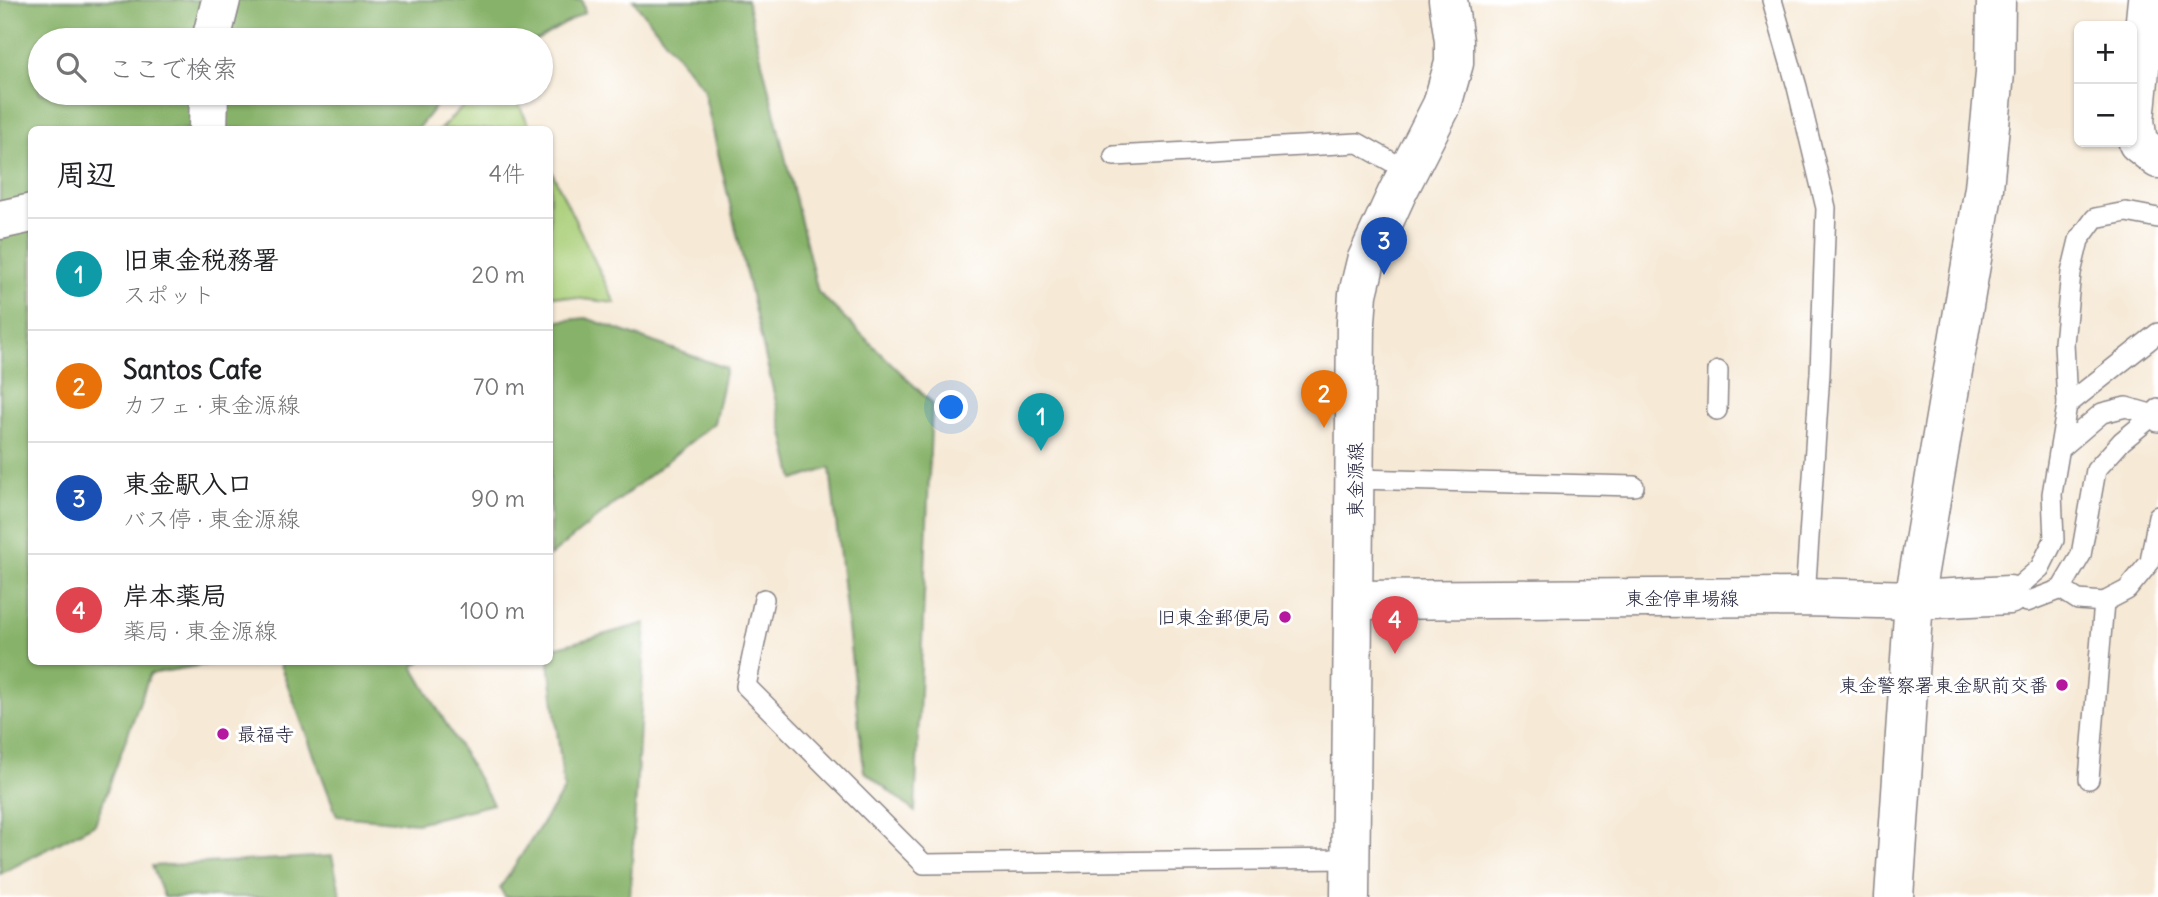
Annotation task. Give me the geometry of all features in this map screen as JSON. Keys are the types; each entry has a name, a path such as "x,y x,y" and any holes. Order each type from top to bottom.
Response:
{"main road":[{"path":"214,28 221,0"},
{"name":"東金源線","path":"1350,897 1358,294 1366,261 1442,104 1454,63 1448,0"},
{"path":"1894,897 1914,600 1984,188 1995,72 1996,0"},
{"path":"2147,0 2134,120 2138,143 2158,159"},
{"path":"208,126 209,105"},
{"path":"0,220 28,214"},
{"name":"東金停車場線","path":"1354,600 1805,597 1914,600 2009,595"}],"lane":[{"path":"1772,0 1797,87 1825,208 1820,373 1805,597"},
{"path":"1114,156 1358,143 1408,171"},
{"path":"2157,416 2122,441 2096,470 2081,555 2061,589 2027,602 2009,595 2040,568 2054,540 2052,494 2067,405 2064,343 2071,273 2079,240 2095,218 2126,212 2158,218"},
{"path":"2067,405 2158,333"},
{"path":"1717,410 1718,371"},
{"path":"2060,449 2102,413 2126,407 2157,416"},
{"path":"1356,479 1634,486"},
{"path":"2061,589 2078,600 2104,602 2127,590 2150,562 2158,516"},
{"path":"764,598 746,686 924,864 1349,859"},
{"path":"2089,779 2104,602"}],"green space":[{"path":"0,0 582,0 585,12 553,31 553,28 28,28 28,105 437,105 419,126 28,126 28,665 202,665 150,674 95,824 0,874"},
{"path":"633,0 747,0 818,292 932,403 915,812 864,771 830,468 794,480 703,88"},
{"path":"465,105 519,105 530,126 443,126"},
{"path":"553,174 615,303 553,295"},
{"path":"586,318 726,368 714,423 553,554 553,322"},
{"path":"646,623 630,897 505,897 500,888 564,790 549,665 553,665 553,648"},
{"path":"280,665 416,665 413,667 493,804 417,823 337,816"},
{"path":"332,856 341,897 164,897 152,866"}],"place":[{"name":"東金駅入口","path":"1384,275"},
{"name":"Santos Cafe","path":"1324,428"},
{"name":"旧東金税務署","path":"1041,451"},
{"name":"旧東金郵便局","path":"1285,617"},
{"name":"岸本薬局","path":"1395,654"},
{"name":"東金警察署東金駅前交番","path":"2062,685"},
{"name":"最福寺","path":"223,734"}]}
